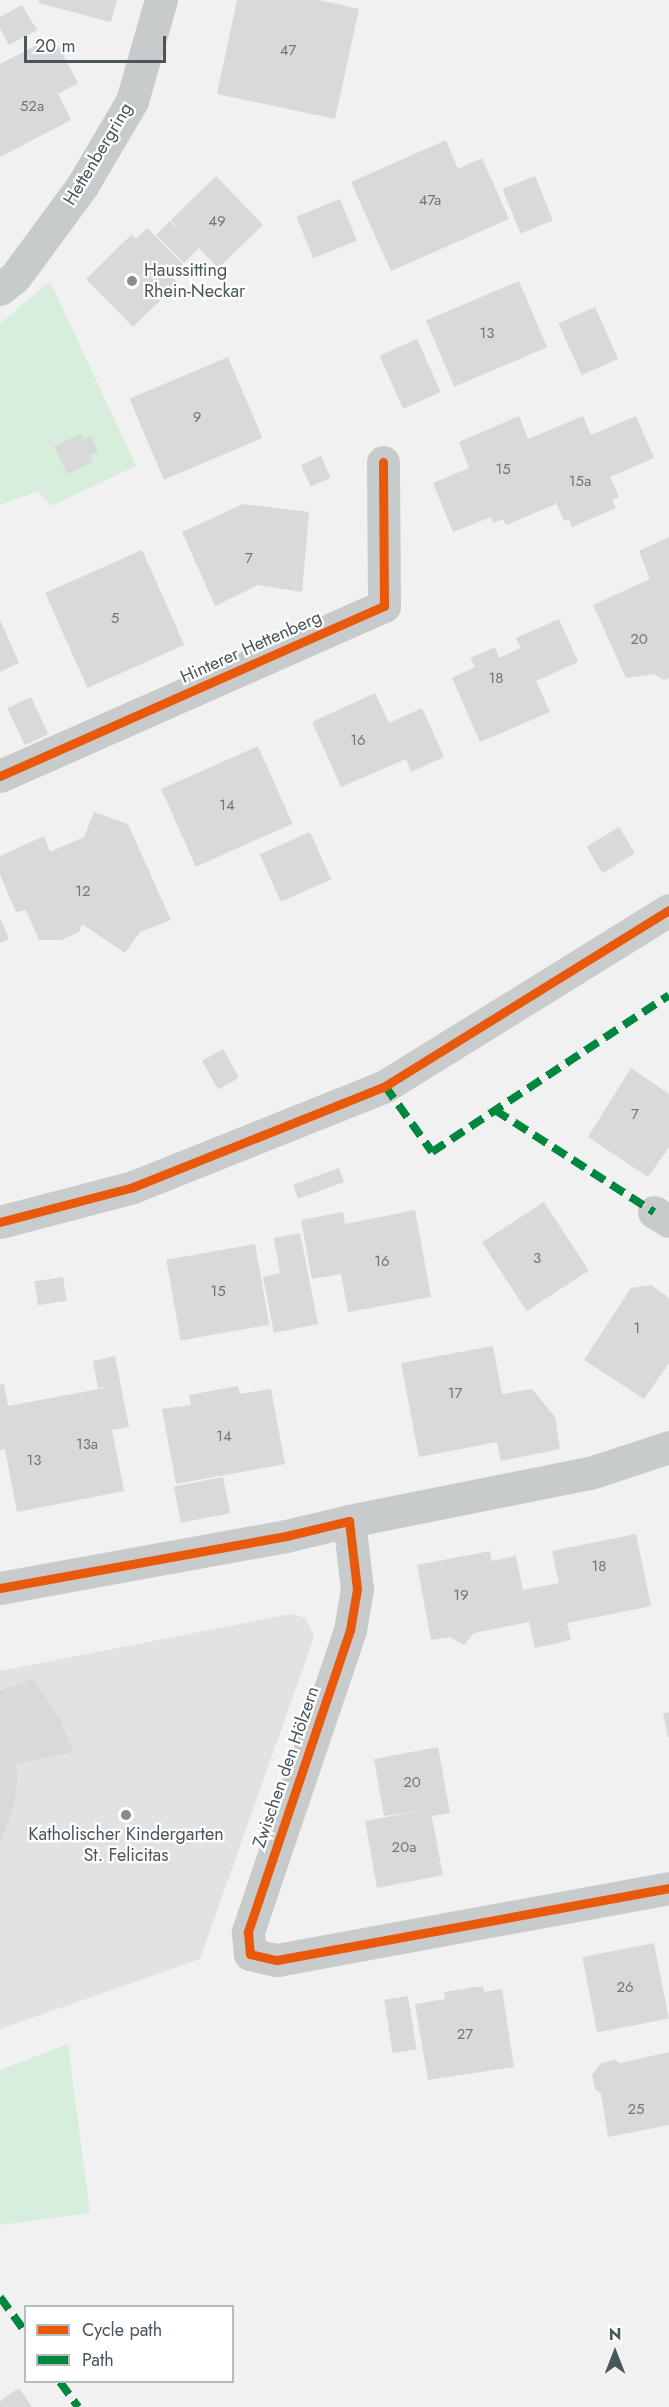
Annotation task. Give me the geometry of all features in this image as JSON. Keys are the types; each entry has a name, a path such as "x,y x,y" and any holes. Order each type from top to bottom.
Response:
{"street":[{"name":"Hettenbergring","path":"0,289 15,278 82,186 132,101 161,0"},
{"name":"Hinterer Hettenberg","path":"0,776 384,606 383,462"},
{"path":"0,1222 133,1187 385,1086 669,910"},
{"path":"0,1588 286,1536 349,1521 590,1473 669,1447"},
{"name":"Zwischen den Hölzern","path":"349,1521 357,1589 350,1630 248,1932 250,1954 277,1960 669,1888"}],"shaded area":[{"name":"Katholischer Kindergarten St. Felicitas","path":"290,1614 306,1618 314,1637 200,1959 0,2029 0,1671"}],"green space":[{"path":"50,281 136,466 51,506 38,491 0,505 0,324"},
{"path":"68,2044 90,2213 0,2225 0,2070"}],"building":[{"path":"39,0 117,0 111,22 38,3"},
{"path":"237,0 318,0 359,9 335,119 217,94"},
{"path":"22,5 37,30 9,45 0,29 0,17"},
{"path":"39,44 44,53 58,45 78,83 58,94 71,120 0,157 0,64"},
{"path":"446,140 458,169 482,158 509,219 391,271 351,182"},
{"path":"216,176 263,225 218,268 199,248 184,263 156,235 170,221 180,231 171,220"},
{"path":"535,176 553,221 521,234 503,189"},
{"path":"340,199 357,241 313,258 296,217"},
{"name":"Haussitting Rhein-Neckar","path":"147,228 183,264 171,275 178,283 133,327 86,279 131,235 136,239"},
{"path":"519,281 547,347 454,387 426,320"},
{"path":"595,307 618,359 582,375 558,323"},
{"path":"417,339 441,392 403,409 380,356"},
{"path":"228,357 262,438 164,480 130,399"},
{"path":"519,416 528,439 583,416 591,435 636,416 654,458 610,477 619,497 612,500 616,508 572,527 569,519 564,521 545,477 556,504 506,525 503,519 493,523 491,517 453,532 433,483 469,468 459,442"},
{"path":"81,434 84,439 91,436 98,452 90,455 93,462 67,474 54,446"},
{"path":"321,456 331,478 311,487 301,465"},
{"path":"243,504 309,512 302,592 258,585 215,606 182,532"},
{"path":"669,537 669,678 664,680 654,674 626,678 593,605 650,579 639,551"},
{"path":"142,550 184,645 87,688 45,593"},
{"path":"559,619 578,662 536,681 550,712 480,742 452,678 475,667 470,658 495,647 499,658 521,648 516,638"},
{"path":"0,620 19,663 0,672"},
{"path":"375,693 389,723 422,708 444,757 411,772 406,759 341,787 312,722"},
{"path":"31,697 48,734 25,745 7,708"},
{"path":"258,746 293,824 196,867 161,789"},
{"path":"94,812 128,824 171,920 140,932 125,953 82,924 79,932 61,940 39,940 26,910 16,912 0,875 0,856 44,836 50,852 84,837"},
{"path":"619,827 635,854 602,873 586,847"},
{"path":"310,832 331,880 281,902 260,854"},
{"path":"0,918 9,939 0,943"},
{"path":"223,1049 239,1078 218,1089 202,1061"},
{"path":"631,1068 669,1094 669,1147 648,1177 588,1137"},
{"path":"339,1168 344,1182 298,1199 293,1185"},
{"path":"544,1202 589,1271 527,1311 482,1242"},
{"path":"415,1210 431,1297 348,1312 341,1274 312,1279 301,1220 343,1212 345,1224"},
{"path":"300,1233 318,1324 274,1333 263,1277 280,1273 274,1238"},
{"path":"255,1244 269,1325 181,1340 166,1260"},
{"path":"63,1277 67,1301 38,1305 34,1282"},
{"path":"651,1285 669,1298 669,1363 644,1399 584,1360 631,1288"},
{"path":"493,1346 502,1394 532,1389 555,1417 560,1449 501,1461 497,1442 419,1457 401,1363"},
{"path":"115,1356 129,1427 112,1430 124,1491 17,1512 5,1449 0,1450 0,1385 4,1384 8,1406 110,1387 98,1388 93,1361"},
{"path":"238,1386 240,1394 271,1389 285,1464 176,1484 162,1409 191,1405 189,1395"},
{"path":"223,1477 230,1513 181,1523 174,1487"},
{"path":"636,1534 651,1606 567,1623 571,1640 535,1648 529,1622 474,1633 464,1645 450,1637 431,1640 417,1565 490,1551 492,1561 516,1556 523,1590 559,1583 552,1551"},
{"path":"33,1678 60,1719 73,1752 16,1764 18,1778 14,1805 0,1845 0,1691"},
{"path":"669,1712 669,1737 668,1737 663,1713"},
{"path":"438,1747 450,1813 432,1816 430,1808 443,1875 377,1888 365,1821 424,1810 384,1816 374,1759"},
{"path":"654,1943 669,2019 597,2033 582,1957"},
{"path":"483,1986 484,1992 502,1989 514,2067 428,2080 415,2004 445,1999 444,1992"},
{"path":"408,1996 416,2049 393,2053 384,2000"},
{"path":"669,2052 669,2125 608,2137 601,2094 595,2089 592,2075 601,2063 615,2060 620,2063"},
{"path":"19,2388 32,2407 0,2407 0,2401"}],"marked path":[{"path":"385,1086 432,1152 669,995"},
{"path":"495,1110 654,1212"},
{"path":"0,2297 24,2330"},
{"path":"61,2383 78,2407"}],"cycle path":[{"path":"0,776 384,606 383,462"},
{"path":"0,1222 133,1187 385,1086 669,910"},
{"path":"0,1588 286,1536 349,1521 357,1589 350,1630 248,1932 250,1954 277,1960 669,1888"}],"place":[{"name":"Haussitting Rhein-Neckar","path":"132,281"},
{"name":"Katholischer Kindergarten St. Felicitas","path":"126,1815"}]}
